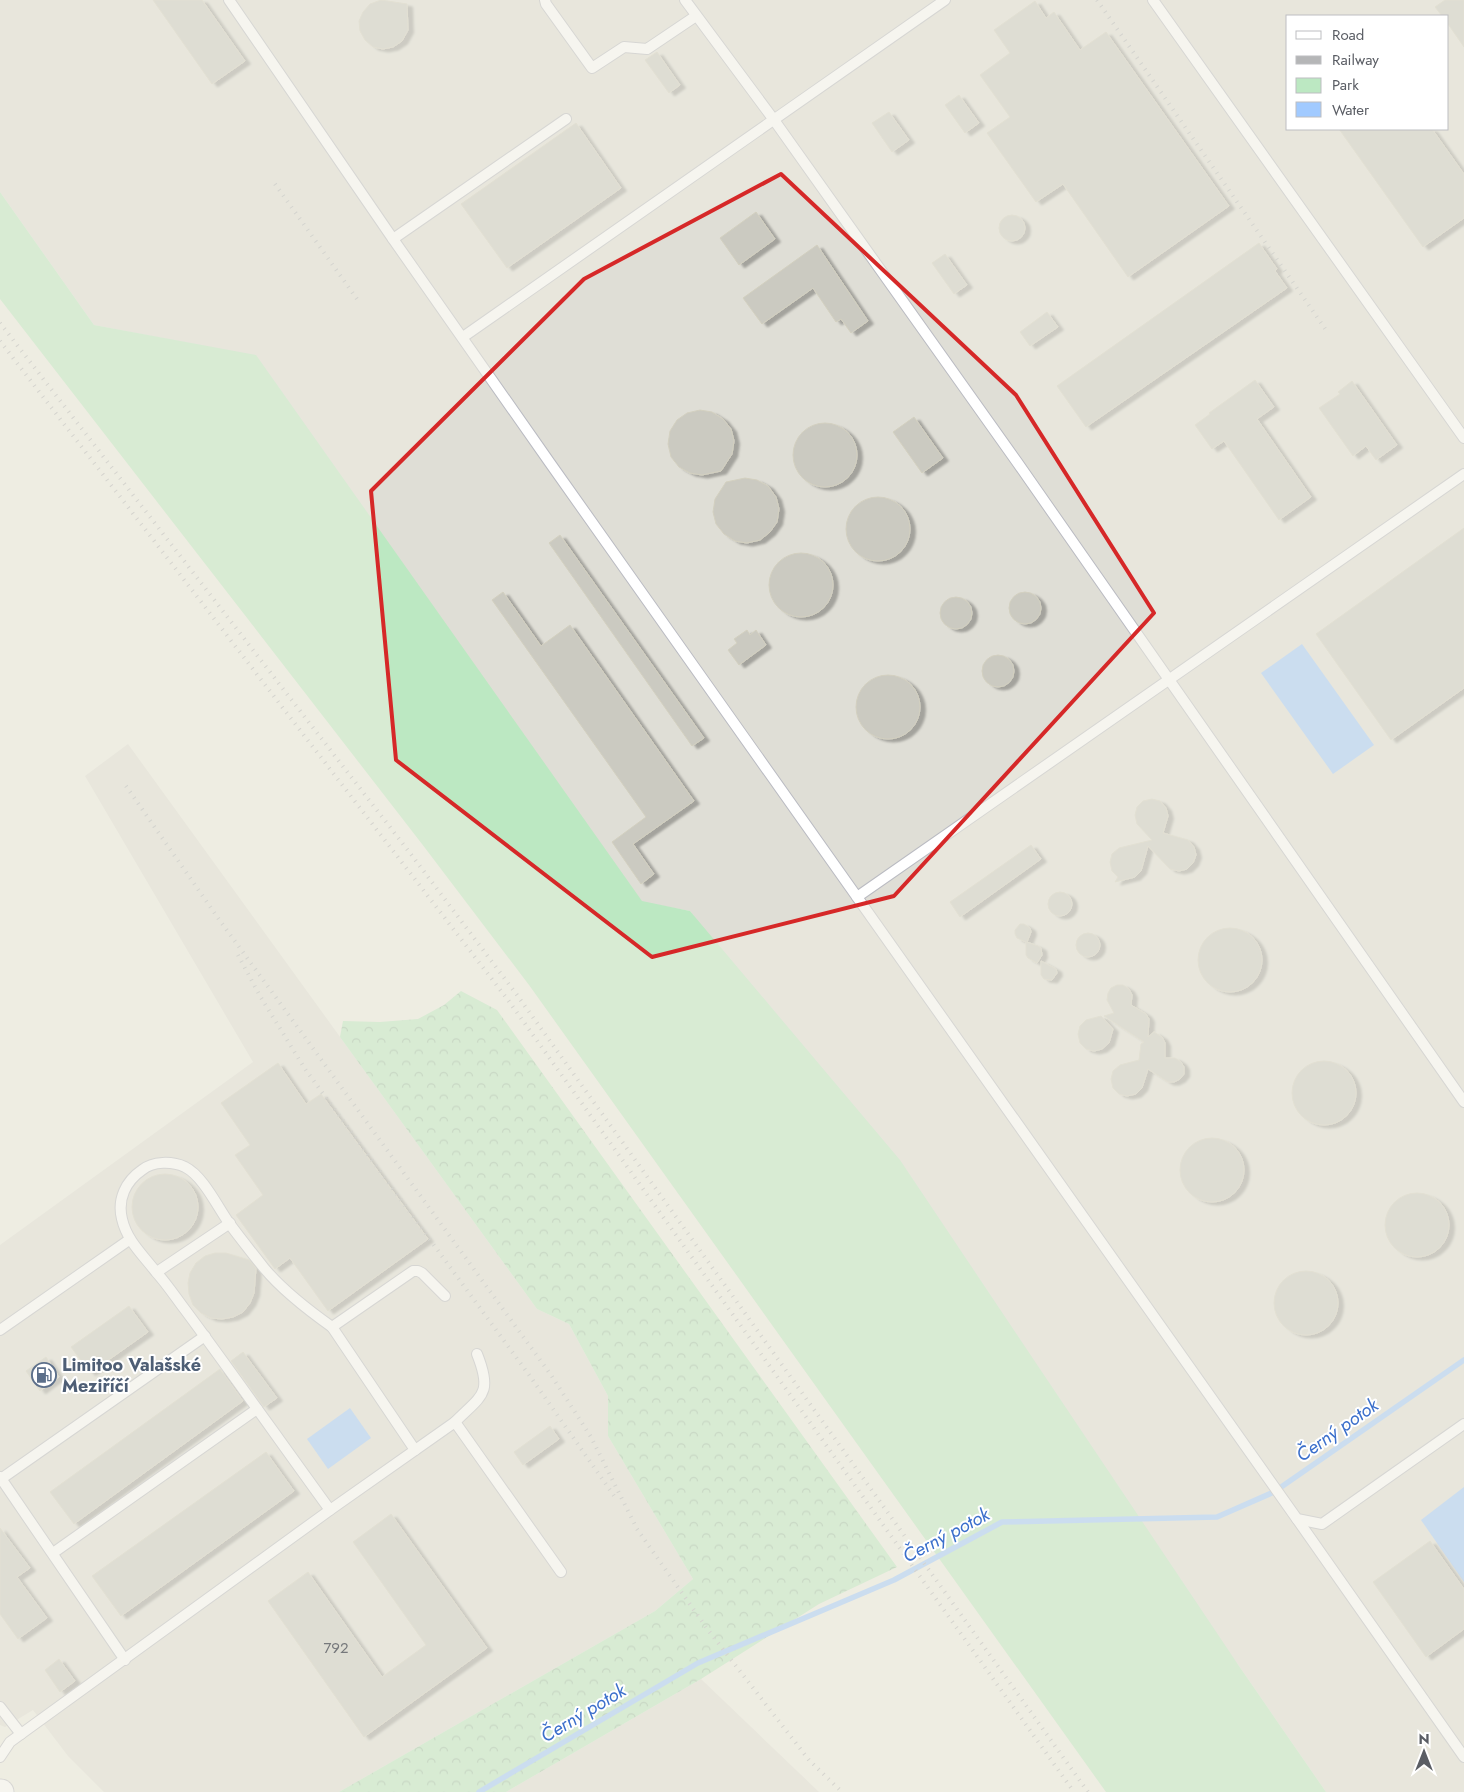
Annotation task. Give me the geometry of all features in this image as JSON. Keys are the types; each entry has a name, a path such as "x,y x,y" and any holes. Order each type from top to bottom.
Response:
{"lane":[{"path":"229,0 393,239 856,897 1270,1480 1464,1758"},
{"path":"545,0 592,68 624,47 647,48 696,16"},
{"path":"685,0 774,120 1017,462 1464,1102"},
{"path":"463,337 945,0"},
{"path":"1153,0 1464,438"},
{"path":"393,239 566,119"},
{"path":"856,897 1464,474"},
{"path":"330,1510 205,1336 157,1272 129,1240 122,1219 120,1204 124,1190 132,1177 138,1172 157,1163 172,1163 186,1168 197,1176 265,1269 308,1311 332,1327 415,1450"},
{"path":"157,1272 230,1223"},
{"path":"0,1330 129,1240"},
{"path":"332,1327 413,1271 422,1273 445,1296"},
{"path":"125,1660 0,1478 205,1336"},
{"path":"0,1757 10,1742 330,1510 455,1422 484,1390 486,1382 477,1354"},
{"path":"53,1553 257,1409"},
{"path":"455,1422 561,1572"},
{"path":"1296,1519 1322,1524 1464,1424"},
{"path":"0,1707 21,1734"}],"highlighted area":[{"path":"781,174 1016,395 1154,613 894,896 652,957 396,760 371,491 584,279"}],"shaded area":[{"path":"0,0 1464,0 1464,1792 1326,1792 1239,1666 690,911 642,902 256,356 94,325 0,192"},
{"path":"128,744 537,1309 569,1324 608,1396 608,1436 693,1579 655,1611 339,1792 104,1792 68,1756 33,1710 5,1727 0,1725 0,1245 253,1062 85,776"},
{"path":"701,1679 819,1792 506,1792"}],"green space":[{"path":"0,192 94,325 256,355 642,901 690,911 900,1160 1239,1666 1326,1792 1106,1792 529,985 0,299"},
{"path":"461,991 497,1010 897,1567 819,1604 701,1679 506,1792 339,1792 655,1611 693,1579 608,1436 608,1396 569,1324 537,1309 340,1037 343,1021 380,1022 418,1019 444,1005"}],"water":[{"path":"1302,644 1374,745 1333,774 1261,673"},
{"path":"350,1408 371,1438 328,1469 307,1439"},
{"path":"1464,1487 1464,1582 1421,1520"}],"building":[{"path":"153,0 202,0 245,61 212,84"},
{"path":"381,0 407,4 408,30 402,41 393,47 383,49 373,47 365,40 360,31 359,21 363,12 370,4"},
{"path":"1445,0 1464,0 1464,47 1449,25 1449,15 1441,15 1435,7"},
{"path":"1035,1 1046,18 1054,12 1080,50 1106,32 1229,206 1128,277 1063,184 1036,202 987,133 1010,117 980,75 1010,53 994,30"},
{"path":"657,52 680,85 669,93 645,60"},
{"path":"959,95 979,123 965,133 945,105"},
{"path":"889,112 909,140 892,152 872,123"},
{"path":"576,123 621,188 507,268 461,204"},
{"path":"1340,130 1433,130 1464,174 1464,218 1423,247"},
{"path":"756,212 775,239 739,265 720,238"},
{"path":"1012,215 1021,219 1025,228 1021,237 1012,241 1003,237 999,228 1003,219"},
{"path":"1259,243 1277,269 1275,271 1287,288 1086,427 1057,386"},
{"path":"817,245 868,321 851,333 841,319 836,322 813,288 762,324 743,298"},
{"path":"945,254 967,285 954,294 932,263"},
{"path":"1047,312 1058,327 1030,346 1020,332"},
{"path":"1255,380 1274,407 1257,419 1311,497 1279,520 1224,441 1212,449 1195,425"},
{"path":"1352,381 1397,445 1376,460 1366,446 1353,456 1319,408 1340,394 1338,392"},
{"path":"700,410 712,412 723,419 731,429 734,441 732,454 721,471 702,475 690,473 679,467 671,457 668,444 670,431 677,420 687,413"},
{"path":"914,417 943,458 922,473 893,432"},
{"path":"825,423 837,425 848,432 855,443 857,455 855,467 848,478 837,485 825,487 813,485 802,478 795,467 793,455 795,443 802,432 813,425"},
{"path":"745,478 757,480 768,486 776,497 779,509 777,522 770,532 760,540 747,543 735,541 724,534 716,524 713,512 715,499 726,482"},
{"path":"872,497 884,497 901,506 908,517 910,529 908,541 901,552 884,561 872,561 860,556 851,547 846,535 846,523 851,511 860,502"},
{"path":"1464,528 1464,688 1391,740 1316,634"},
{"path":"560,535 704,738 692,746 549,543"},
{"path":"795,553 807,553 824,562 831,573 833,585 831,597 824,608 807,617 795,617 783,612 774,603 769,591 769,579 774,567 783,558"},
{"path":"503,592 541,646 570,625 694,801 633,844 654,874 641,884 612,842 646,817 492,600"},
{"path":"1025,592 1037,596 1041,608 1037,620 1025,624 1013,620 1009,608 1013,596"},
{"path":"956,597 968,601 972,613 968,625 956,629 944,625 940,613 944,601"},
{"path":"747,630 750,635 756,630 766,645 739,665 728,650 737,643 734,639"},
{"path":"998,655 1010,659 1014,671 1010,683 998,687 986,683 982,671 986,659"},
{"path":"882,675 894,675 911,684 918,695 920,707 918,719 911,730 894,739 882,739 870,734 861,725 856,713 856,701 861,689 870,680"},
{"path":"1152,799 1160,801 1166,808 1168,816 1163,833 1188,840 1194,847 1196,855 1193,863 1187,869 1179,871 1170,869 1148,846 1141,871 1135,877 1115,882 1118,877 1112,871 1110,862 1112,854 1119,848 1152,840 1137,824 1135,815 1137,807 1143,801"},
{"path":"1031,845 1041,859 960,917 950,902"},
{"path":"1060,892 1069,895 1072,904 1069,913 1060,916 1051,913 1048,904 1051,895"},
{"path":"1020,924 1030,928 1031,932 1027,942 1041,948 1042,955 1037,963 1028,958 1026,955 1026,942 1017,938 1015,934 1015,930"},
{"path":"1230,928 1248,934 1256,942 1262,960 1256,978 1248,986 1230,992 1212,986 1204,978 1198,960 1204,942 1212,934"},
{"path":"1088,933 1097,936 1100,945 1097,954 1088,957 1079,954 1076,945 1079,936"},
{"path":"1041,961 1056,969 1057,973 1052,980 1044,979 1041,975"},
{"path":"1123,985 1129,989 1132,995 1131,1005 1146,1014 1149,1019 1148,1037 1154,1032 1162,1037 1165,1043 1165,1058 1175,1058 1181,1062 1184,1067 1184,1074 1180,1079 1168,1082 1148,1069 1142,1088 1136,1094 1127,1096 1119,1094 1113,1088 1111,1079 1113,1071 1120,1065 1139,1060 1141,1044 1144,1042 1104,1016 1114,1013 1107,1000 1111,988"},
{"path":"1101,1016 1113,1029 1109,1043 1102,1049 1094,1051 1086,1049 1080,1043 1078,1034 1080,1026 1086,1020"},
{"path":"1324,1061 1342,1067 1350,1075 1356,1093 1350,1111 1342,1119 1324,1125 1306,1119 1298,1111 1292,1093 1298,1075 1306,1067"},
{"path":"278,1063 306,1104 321,1094 428,1239 328,1311 290,1258 275,1269 236,1215 263,1195 235,1155 250,1145 221,1103"},
{"path":"1212,1138 1230,1144 1238,1152 1244,1170 1238,1188 1230,1196 1212,1202 1194,1196 1186,1188 1180,1170 1186,1152 1194,1144"},
{"path":"158,1174 172,1174 184,1179 193,1188 198,1200 196,1220 189,1231 172,1240 158,1240 146,1235 137,1226 132,1214 132,1200 137,1188 146,1179"},
{"path":"1417,1193 1435,1199 1443,1207 1449,1225 1443,1243 1435,1251 1417,1257 1399,1251 1391,1243 1385,1225 1391,1207 1399,1199"},
{"path":"215,1253 226,1253 249,1260 256,1268 254,1293 250,1303 243,1312 233,1317 211,1318 201,1313 193,1305 189,1294 188,1283 190,1273 196,1263 205,1256"},
{"path":"1306,1271 1324,1277 1332,1285 1338,1303 1332,1321 1324,1329 1306,1335 1288,1329 1280,1321 1274,1303 1280,1285 1288,1277"},
{"path":"129,1306 148,1332 90,1373 71,1347"},
{"path":"243,1352 277,1398 264,1407 231,1361"},
{"path":"46,1357 59,1377 40,1391 26,1371"},
{"path":"220,1369 243,1401 74,1524 50,1492"},
{"path":"550,1426 559,1439 523,1465 514,1452"},
{"path":"266,1452 294,1491 121,1616 92,1576"},
{"path":"391,1514 487,1648 364,1737 268,1601 308,1572 382,1677 426,1645 353,1542"},
{"path":"0,1528 30,1568 17,1577 47,1618 18,1639 0,1614"},
{"path":"1430,1541 1464,1589 1464,1629 1426,1657 1373,1582"},
{"path":"59,1659 75,1681 60,1692 45,1670"}],"waterway":[{"name":"Černý potok","path":"479,1792 698,1663 894,1580 1002,1522 1217,1517 1274,1492 1464,1360"}],"railway":[{"path":"1097,0 1326,330"},
{"path":"275,184 357,299"},
{"path":"0,323 410,853 517,995 1088,1792"},
{"path":"0,341 508,1000 1074,1792"},
{"path":"126,786 218,918 551,1375 591,1437 637,1529 708,1630 809,1760 842,1792"},
{"path":"238,955 260,996 305,1069 532,1379 617,1500"}],"place":[{"name":"Limitoo Valašské Meziříčí","path":"44,1375"}]}
